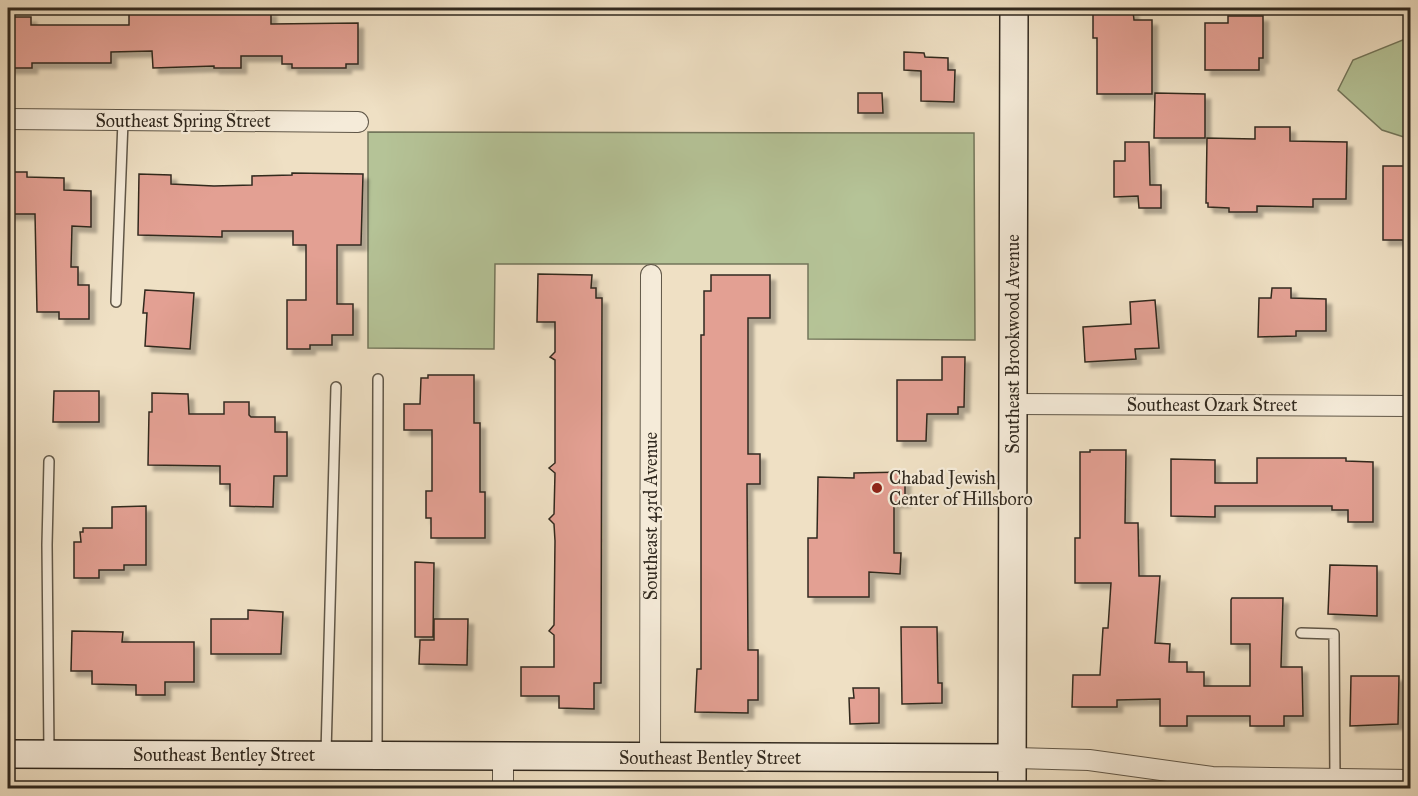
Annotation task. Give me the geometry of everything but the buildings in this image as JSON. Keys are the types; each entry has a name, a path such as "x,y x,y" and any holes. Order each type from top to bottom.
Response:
{"street":[{"name":"Southeast Brookwood Avenue","path":"1012,789 1014,8"},
{"name":"Southeast Spring Street","path":"8,119 358,122"},
{"name":"Southeast 43rd Avenue","path":"650,758 651,275"},
{"name":"Southeast Ozark Street","path":"1013,404 1410,406"},
{"name":"Southeast Bentley Street","path":"8,754 1012,758 1089,760 1212,777 1410,780"},
{"path":"503,757 503,789"}],"lane":[{"path":"116,302 123,121"},
{"path":"377,756 378,379"},
{"path":"326,756 336,387"},
{"path":"49,461 47,557 49,754"},
{"path":"1301,633 1334,634 1335,779"}],"green space":[{"path":"1410,37 1410,139 1382,130 1338,90 1353,60"},
{"path":"368,132 974,133 975,340 808,339 808,264 495,264 494,349 368,348"}],"place":[{"name":"Chabad Jewish Center of Hillsboro","path":"877,488"}]}
